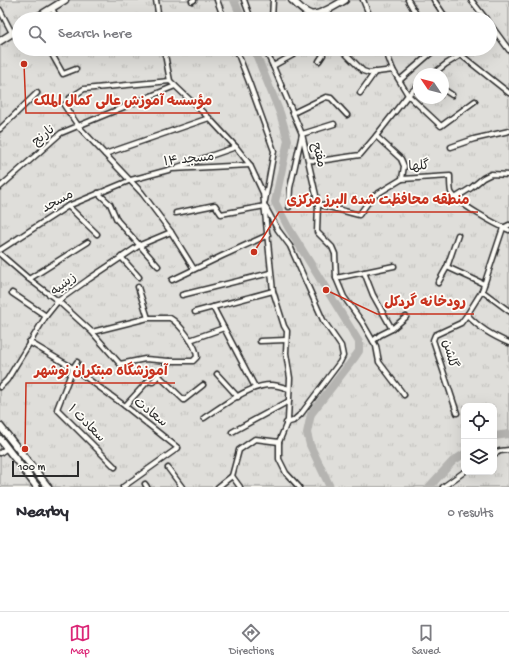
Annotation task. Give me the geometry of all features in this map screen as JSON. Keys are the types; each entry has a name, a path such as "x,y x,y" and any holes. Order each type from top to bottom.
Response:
{"main road":[{"path":"45,12 65,0"},
{"path":"292,0 307,12"},
{"path":"326,12 345,0"},
{"path":"0,41 12,33"},
{"path":"0,426 48,487"},
{"path":"0,439 36,487"}],"street":[{"path":"156,0 158,12"},
{"path":"217,0 221,12"},
{"path":"244,0 248,12"},
{"path":"272,12 273,0"},
{"path":"363,0 369,12"},
{"path":"408,0 415,12"},
{"path":"434,0 442,12"},
{"path":"471,0 480,12"},
{"path":"52,8 54,12"},
{"path":"0,10 12,33"},
{"path":"497,34 509,50"},
{"path":"53,56 63,74 76,69"},
{"path":"165,56 170,81 209,118 236,147 250,165 263,194 268,235 270,272 273,291 287,331 286,353 290,378 288,420 279,442 279,459 286,473 299,487"},
{"path":"239,56 250,82 274,151 265,206 278,230 290,246 323,320 341,346 343,352 340,362 301,414 293,421 286,423"},
{"name":"مفتح","path":"268,56 302,134 318,204 317,232 332,247 335,254 336,278"},
{"path":"273,66 291,56"},
{"path":"319,62 322,56"},
{"path":"348,56 363,71 369,73 394,70"},
{"path":"388,56 408,95 441,126 475,101"},
{"path":"400,80 427,56"},
{"path":"442,68 460,56"},
{"path":"463,56 509,93"},
{"path":"360,93 375,72"},
{"path":"70,98 84,89 170,81"},
{"name":"نارنج","path":"0,187 61,133 175,86"},
{"path":"309,160 319,161 360,155 413,90"},
{"path":"0,129 37,93"},
{"path":"293,113 326,97 331,98 347,115"},
{"path":"64,105 79,126 142,193 171,232 194,269"},
{"path":"105,154 209,118"},
{"path":"288,207 290,188 302,134 334,124"},
{"path":"451,147 474,139 509,131"},
{"path":"376,136 401,159 404,166 402,179"},
{"path":"172,169 236,147"},
{"name":"مسجد ۱۴","path":"131,180 172,169 250,165"},
{"path":"509,175 491,174 455,198 491,222 509,230"},
{"name":"گلها","path":"318,204 359,215 372,197 402,179 450,176 451,192 455,198"},
{"name":"مسجد","path":"0,250 68,206 131,180"},
{"path":"98,193 110,204 117,220 158,266"},
{"path":"176,213 215,205 221,214 265,206"},
{"path":"68,206 97,234"},
{"path":"503,228 509,225"},
{"name":"گلشن","path":"457,413 433,340 435,335 461,323 482,291 503,228"},
{"name":"زینبیه","path":"0,387 7,380 29,342 58,301 140,245 171,232"},
{"path":"172,280 268,235"},
{"path":"438,283 447,266 458,235"},
{"path":"29,279 88,242"},
{"path":"0,254 58,301 92,332 120,364 145,358 169,361 193,361 197,354 190,340 170,318 148,318 92,332"},
{"path":"122,257 139,277"},
{"path":"394,266 336,278 344,297 362,322 376,346 379,362 404,394"},
{"path":"447,266 484,284"},
{"path":"182,295 270,272"},
{"path":"364,272 373,295 392,329"},
{"path":"138,287 148,318"},
{"path":"195,312 273,291"},
{"path":"482,291 509,311"},
{"path":"12,293 46,316"},
{"path":"213,307 255,387"},
{"path":"467,315 480,328 509,343"},
{"path":"373,341 380,335 392,329 406,317"},
{"path":"190,340 224,328"},
{"path":"260,341 286,340"},
{"name":"سعادت","path":"29,342 73,368 125,406 178,448 123,487"},
{"path":"125,406 148,381 153,382 169,361"},
{"path":"73,368 77,362"},
{"name":"سعادت ۱","path":"73,368 57,409 115,468"},
{"path":"216,374 238,397"},
{"path":"158,376 184,400 203,385"},
{"path":"204,418 255,387 270,385 289,389"},
{"path":"232,432 288,401"},
{"path":"218,487 232,476 239,450 255,439 279,442"},
{"path":"0,453 7,448"},
{"path":"497,452 509,450"},
{"path":"168,468 182,487"},
{"path":"443,487 461,474"},
{"path":"232,476 240,487"}],"green space":[{"path":"0,0 509,0 509,487 0,487"}],"waterway":[{"path":"234,0 239,12"},
{"path":"257,56 280,113 288,140 275,202 288,227 359,342 359,351 311,414 307,433 310,445 330,487"},
{"path":"497,436 509,434"},
{"path":"429,487 453,461 461,456"}],"place":[{"name":"مؤسسه آموزش عالی کمال الملک","path":"24,64"},
{"name":"منطقه محافظت شده البرز مرکزی","path":"254,252"},
{"name":"رودخانه گردکل","path":"326,290"},
{"name":"آموزشگاه مبتکران نوشهر","path":"25,449"}]}
